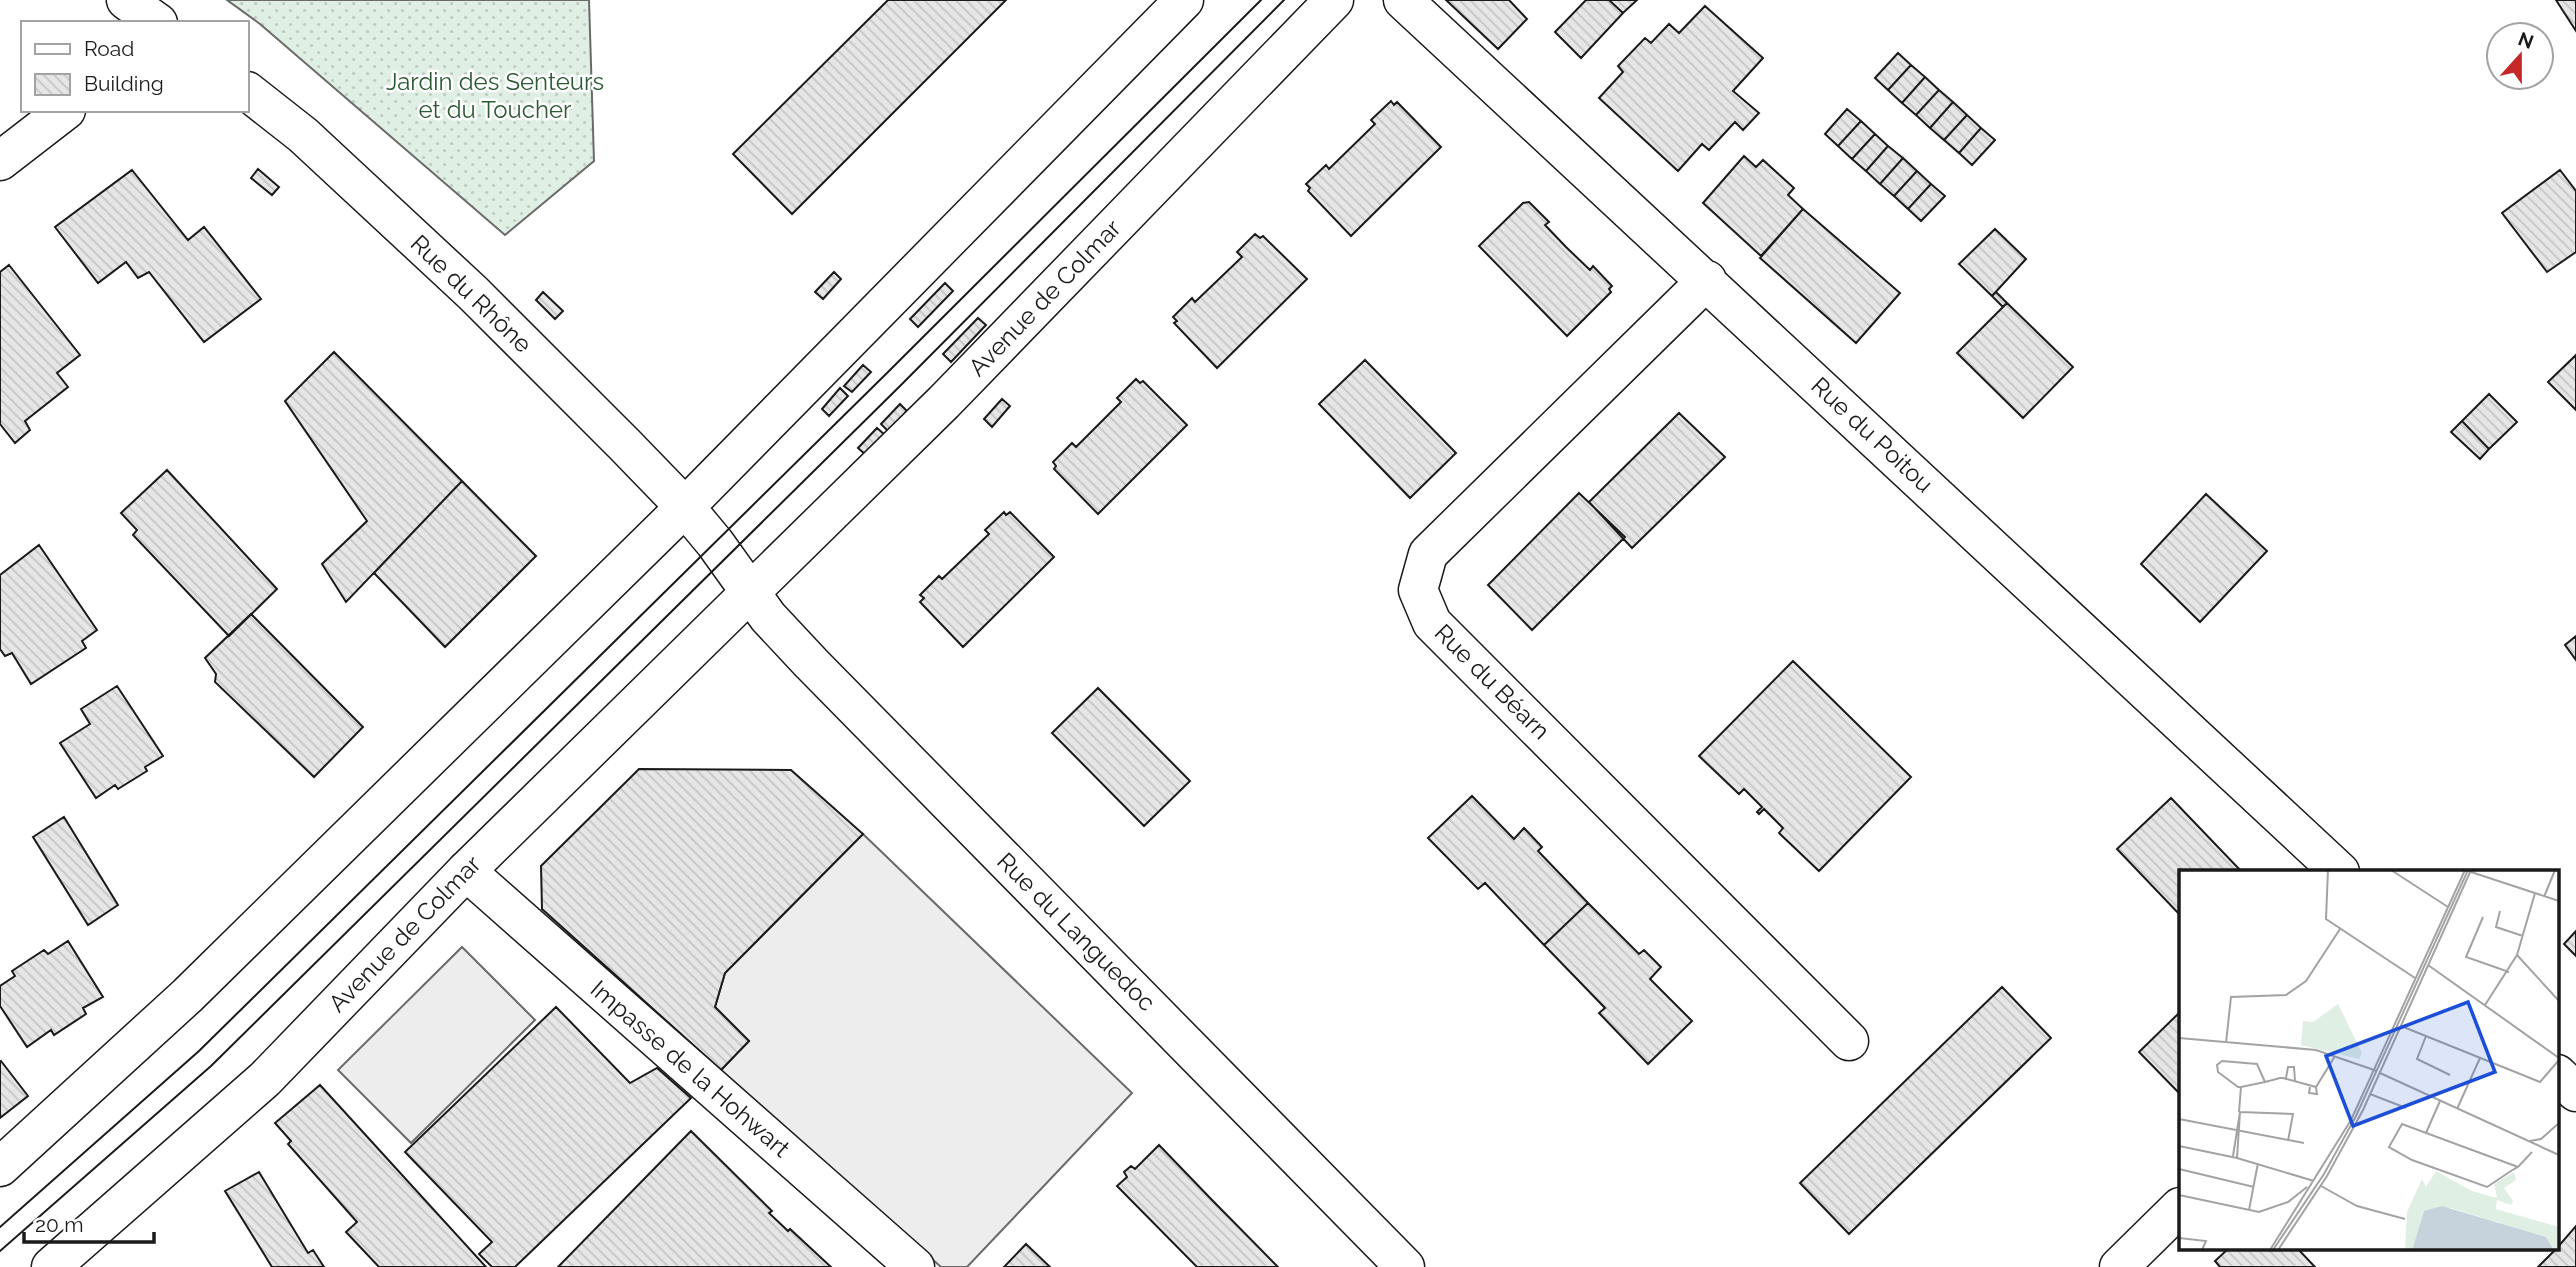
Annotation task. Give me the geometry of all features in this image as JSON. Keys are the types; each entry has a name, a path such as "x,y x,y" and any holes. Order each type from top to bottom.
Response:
{"main road":[{"path":"126,0 155,21"},
{"path":"0,1167 188,995 685,507 1184,0"},
{"name":"Avenue de Colmar","path":"51,1267 265,1079 466,871 944,402 1334,0"},
{"name":"Rue du Poitou","path":"1403,0 1707,280 2338,870"},
{"name":"Rue du Rhône","path":"248,92 303,135 473,293 685,507"},
{"path":"0,161 63,112"},
{"name":"Rue du Béarn","path":"1707,280 1428,554 1418,590 1432,622 1849,1041"},
{"path":"685,507 751,592"},
{"name":"Rue du Languedoc","path":"751,592 768,617 868,722 1405,1267"},
{"name":"Impasse de la Hohwart","path":"466,871 915,1267"},
{"path":"2558,1075 2576,1092"},
{"path":"2119,1267 2179,1208"}],"green space":[{"name":"Jardin des Senteurs et du Toucher","path":"227,0 589,0 594,161 505,235 260,24"}],"shaded area":[{"path":"863,834 1132,1093 967,1267 941,1267 721,1070 749,1041 715,1007 725,973"},
{"path":"462,947 535,1020 411,1143 338,1070"}],"building":[{"path":"888,0 1006,0 792,214 733,154"},
{"path":"1446,0 1509,0 1527,19 1498,49"},
{"path":"1586,0 1609,0 1623,13 1581,58 1555,32"},
{"path":"1609,0 1637,0 1623,13"},
{"path":"2556,0 2576,0 2576,31"},
{"path":"1705,6 1763,58 1733,91 1759,113 1743,130 1735,122 1709,150 1702,144 1678,171 1599,98 1623,72 1618,66 1645,38 1651,43 1669,24 1679,33"},
{"path":"1898,53 1911,65 1888,90 1875,78"},
{"path":"1911,65 1925,77 1902,103 1888,90"},
{"path":"1925,77 1939,90 1916,115 1902,103"},
{"path":"1939,90 1953,102 1930,128 1916,115"},
{"path":"1391,101 1394,105 1397,102 1441,147 1351,236 1308,191 1310,188 1306,184 1326,165 1329,169 1375,124 1371,120"},
{"path":"1953,102 1967,115 1944,140 1930,128"},
{"path":"1847,109 1861,121 1838,146 1825,134"},
{"path":"1967,115 1981,128 1959,153 1944,140"},
{"path":"1861,121 1875,134 1852,159 1838,146"},
{"path":"1981,128 1995,140 1972,165 1959,153"},
{"path":"1875,134 1888,146 1866,171 1852,159"},
{"path":"1888,146 1903,158 1880,184 1866,171"},
{"path":"1744,156 1756,167 1763,160 1794,188 1788,195 1803,209 1761,256 1703,203"},
{"path":"1903,158 1917,171 1894,196 1880,184"},
{"path":"258,169 279,187 272,195 251,178"},
{"path":"132,170 188,240 204,227 261,299 204,342 149,272 138,278 126,262 98,283 55,227"},
{"path":"2560,170 2576,191 2576,252 2547,272 2502,213"},
{"path":"1917,171 1931,184 1908,209 1894,196"},
{"path":"1931,184 1945,196 1921,221 1908,209"},
{"path":"1529,202 1549,222 1545,225 1566,247 1590,270 1593,266 1612,286 1609,289 1611,292 1567,336 1479,246 1523,203"},
{"path":"1803,209 1900,293 1856,343 1760,258"},
{"path":"1995,229 2026,259 1992,296 1959,264"},
{"path":"1255,234 1260,238 1263,236 1307,279 1217,368 1174,323 1177,321 1173,317 1192,298 1195,302 1242,257 1237,252"},
{"path":"9,265 80,355 57,373 68,387 25,421 30,430 15,443 0,424 0,272"},
{"path":"834,272 841,279 823,299 815,292"},
{"path":"945,283 953,291 918,327 910,319"},
{"path":"543,292 563,311 555,319 536,300"},
{"path":"1996,292 2007,303 2003,307 1992,296"},
{"path":"2007,303 2073,367 2023,418 1957,353"},
{"path":"978,318 986,325 951,362 943,354"},
{"path":"334,352 462,481 346,602 322,564 367,521 285,401"},
{"path":"2576,355 2576,410 2548,382"},
{"path":"1365,360 1456,453 1410,498 1319,404"},
{"path":"863,365 871,372 852,392 844,386"},
{"path":"1136,379 1140,383 1143,381 1187,425 1098,514 1054,469 1056,466 1053,462 1072,443 1076,447 1121,402 1117,398"},
{"path":"840,388 848,396 829,416 822,409"},
{"path":"2489,394 2517,422 2489,449 2462,421"},
{"path":"1002,399 1010,406 992,427 984,419"},
{"path":"900,404 907,411 889,432 881,424"},
{"path":"1679,413 1725,457 1632,548 1589,502"},
{"path":"2462,421 2489,449 2480,459 2451,432"},
{"path":"877,428 885,435 866,455 858,448"},
{"path":"167,470 277,589 229,636 133,535 137,530 121,513"},
{"path":"462,481 536,556 445,647 374,573"},
{"path":"1579,493 1625,537 1532,630 1488,585"},
{"path":"2206,494 2267,551 2200,622 2141,564"},
{"path":"1004,512 1006,515 1010,512 1054,557 963,647 920,602 924,598 920,595 939,576 942,579 989,534 985,530"},
{"path":"39,545 97,630 82,641 86,648 31,684 12,653 5,656 0,649 0,575"},
{"path":"251,614 363,727 314,777 215,682 216,674 205,658"},
{"path":"2576,636 2576,660 2565,645"},
{"path":"1793,661 1911,777 1819,871 1779,833 1783,828 1764,809 1759,814 1757,812 1762,807 1744,789 1739,794 1699,756"},
{"path":"117,686 163,756 145,767 147,771 118,789 115,785 96,798 60,743 90,724 81,709"},
{"path":"1098,688 1190,781 1144,826 1052,733"},
{"path":"639,769 791,770 863,834 725,973 715,1007 749,1041 721,1070 542,909 541,866"},
{"path":"1472,796 1514,839 1524,828 1542,847 1538,851 1588,903 1544,945 1485,883 1478,889 1428,838"},
{"path":"2171,798 2240,870 2179,870 2179,914 2117,849"},
{"path":"64,817 118,905 88,925 33,837"},
{"path":"1588,903 1639,954 1644,950 1661,967 1650,979 1692,1021 1648,1064 1599,1013 1605,1008 1544,945"},
{"path":"2576,931 2576,956 2564,944"},
{"path":"68,941 103,997 83,1008 86,1014 54,1035 51,1030 27,1047 0,1006 0,986 15,976 12,971 44,950 48,954"},
{"path":"2002,987 2051,1038 1849,1234 1800,1183"},
{"path":"556,1007 630,1083 657,1068 691,1098 515,1267 492,1267 479,1254 492,1242 405,1152"},
{"path":"2179,1013 2179,1093 2139,1052"},
{"path":"0,1062 28,1096 0,1118"},
{"path":"320,1085 486,1267 379,1267 346,1232 357,1222 288,1144 291,1141 275,1123"},
{"path":"691,1131 772,1211 769,1213 831,1267 558,1267"},
{"path":"1159,1145 1278,1267 1197,1267 1117,1186 1127,1177 1124,1172 1131,1166 1135,1169"},
{"path":"259,1172 308,1253 313,1250 324,1267 272,1267 225,1191"},
{"path":"2576,1226 2576,1267 2538,1267 2558,1250"},
{"path":"1026,1244 1050,1267 1004,1267"},
{"path":"2227,1250 2299,1250 2315,1267 2220,1267 2215,1261"}],"tram line":[{"path":"0,1227 199,1051 1261,0"},
{"path":"0,1251 211,1066 900,386 1284,0"}]}
